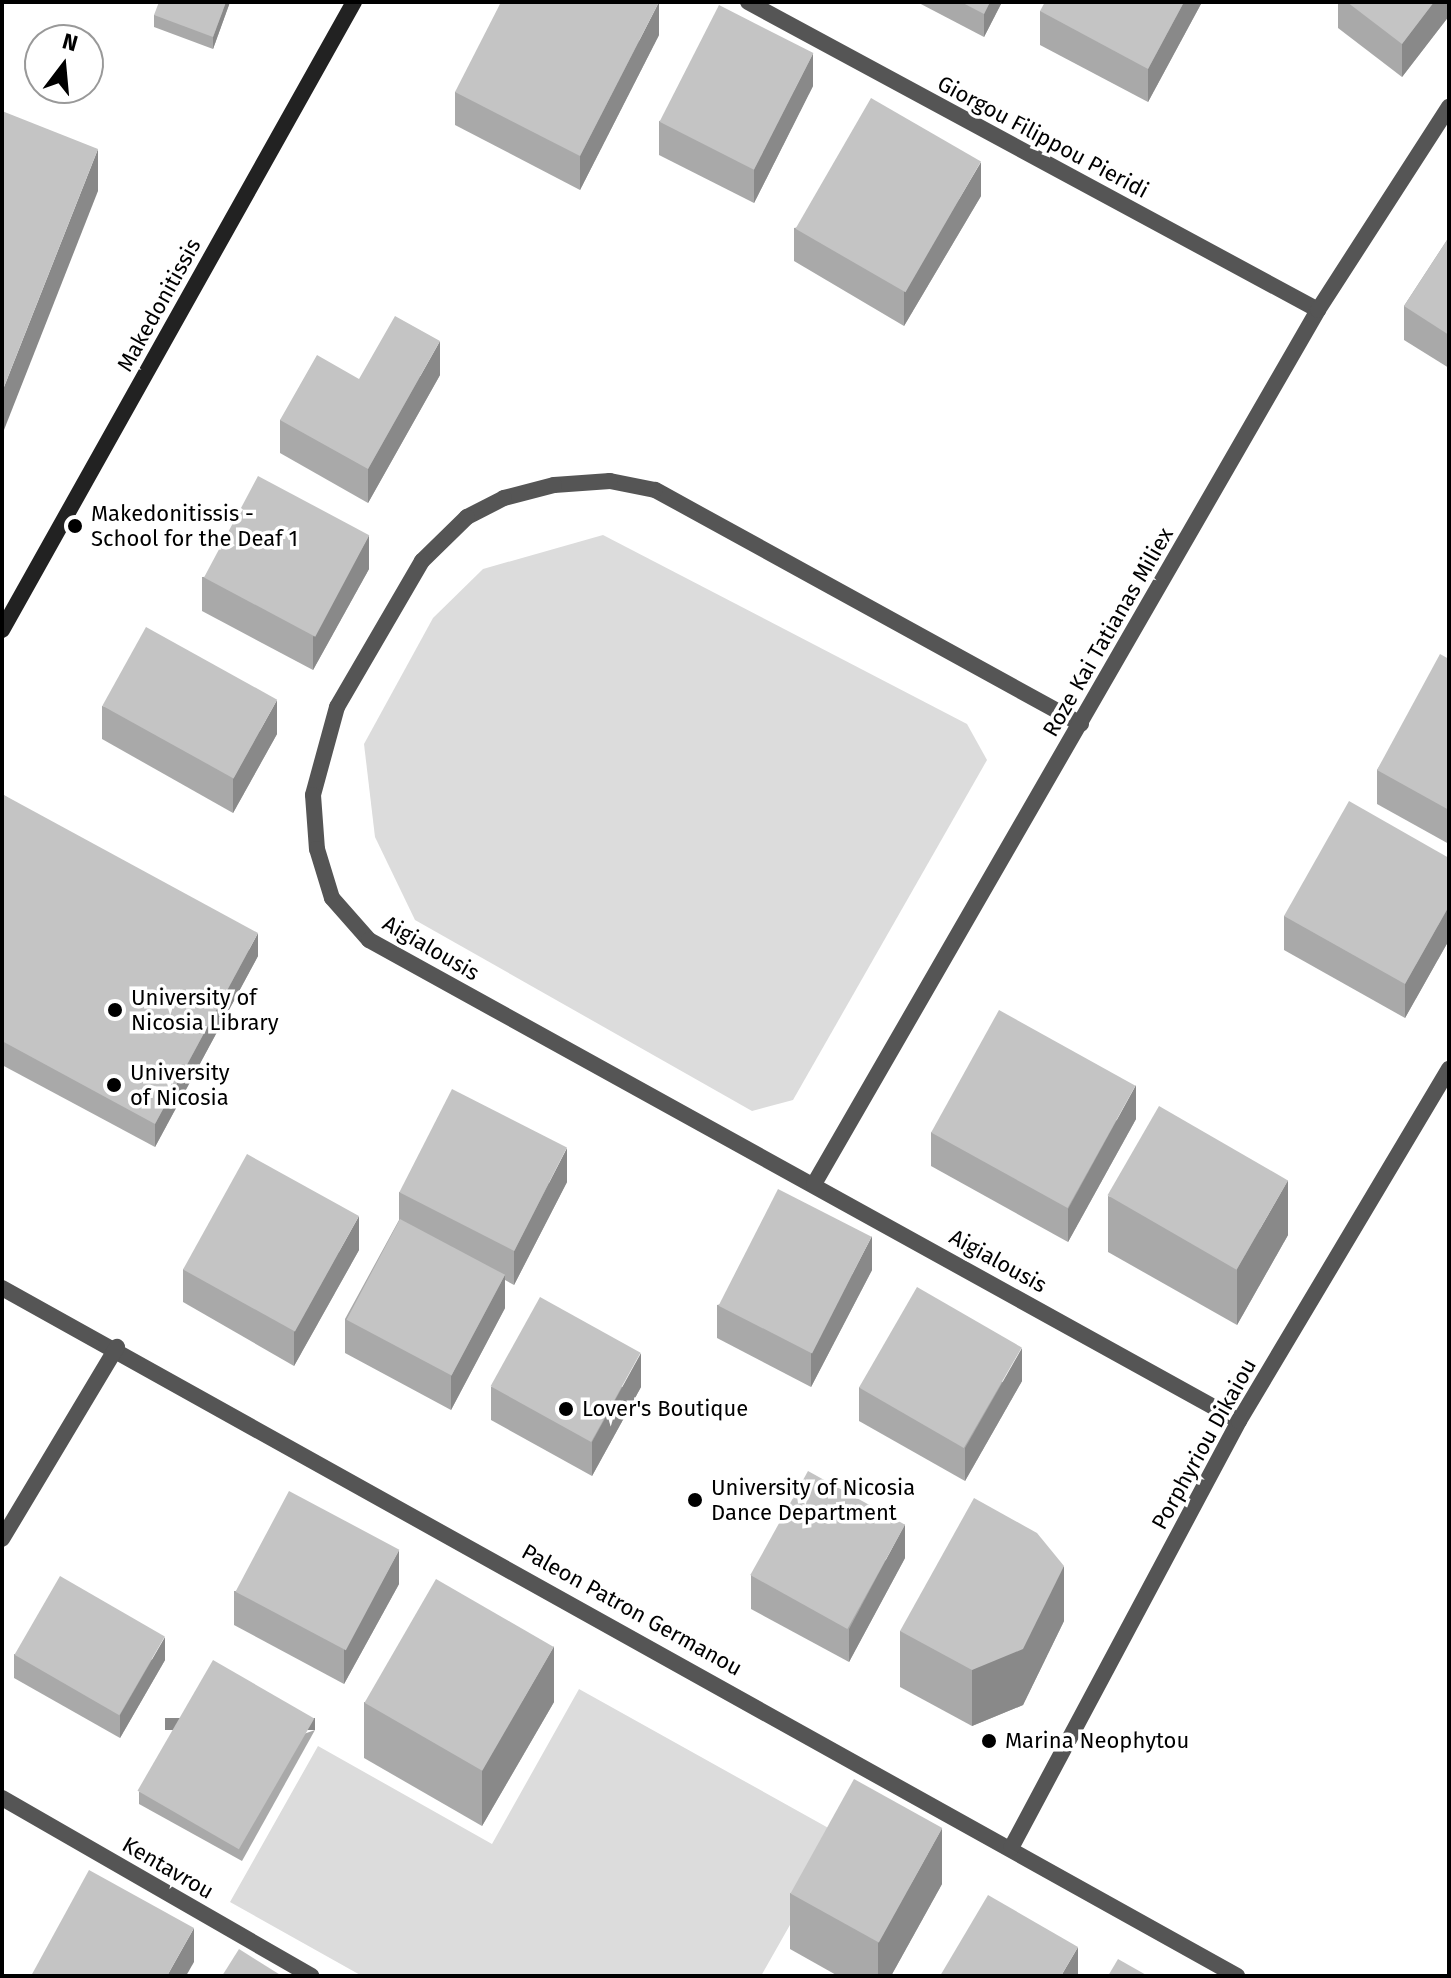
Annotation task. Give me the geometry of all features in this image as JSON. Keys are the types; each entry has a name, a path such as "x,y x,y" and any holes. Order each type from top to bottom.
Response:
{"main road":[{"name":"Makedonitissis","path":"2,630 354,2"}],"street":[{"name":"Giorgou Filippou Pieridi","path":"748,2 1318,310"},
{"name":"Roze Kai Tatianas Miliex","path":"814,1184 1318,310 1449,107"},
{"name":"Aigialousis","path":"1081,724 715,519 655,490 610,481 554,485 504,498 467,517 422,561 337,707 313,795 317,849 332,898 369,940 1239,1421"},
{"name":"Porphyriou Dikaiou","path":"1011,1848 1239,1421 1449,1069"},
{"name":"Paleon Patron Germanou","path":"2,1288 117,1347 1237,1976"},
{"path":"2,1539 117,1347"},
{"name":"Kentavrou","path":"2,1798 311,1976"}],"shaded area":[{"path":"603,535 967,724 987,760 793,1100 752,1111 415,920 375,837 364,744 433,618 483,569"},
{"path":"579,1689 841,1835 761,1976 362,1976 230,1902 318,1746 492,1844"}],"building":[{"path":"159,2 226,2 213,37 154,15"},
{"path":"501,2 659,2 580,156 455,92"},
{"path":"961,2 990,2 984,14"},
{"path":"1045,2 1184,2 1148,69 1040,11"},
{"path":"1347,2 1434,2 1402,44"},
{"path":"719,5 813,53 754,170 660,122"},
{"path":"871,98 981,162 905,292 796,229"},
{"path":"2,111 98,149 2,392"},
{"path":"1449,237 1449,335 1404,306"},
{"path":"395,316 440,341 368,469 280,420 317,355 359,379"},
{"path":"258,476 369,535 315,637 204,578"},
{"path":"146,627 277,700 234,778 102,706"},
{"path":"1440,654 1449,659 1449,810 1377,770"},
{"name":"University of Nicosia Library","path":"2,794 258,933 155,1124 2,1041"},
{"path":"1349,801 1449,858 1449,906 1405,984 1284,916"},
{"path":"999,1010 1135,1086 1068,1208 931,1132"},
{"path":"452,1089 567,1148 514,1251 399,1192"},
{"path":"1159,1106 1288,1180 1237,1270 1108,1195"},
{"path":"247,1154 359,1216 295,1332 183,1269"},
{"path":"778,1189 872,1237 812,1353 719,1306"},
{"path":"400,1219 505,1275 452,1376 346,1320"},
{"path":"917,1287 1022,1348 964,1448 859,1387"},
{"path":"540,1297 641,1353 591,1442 491,1386"},
{"path":"808,1471 905,1525 847,1629 750,1575"},
{"path":"289,1491 399,1550 346,1650 235,1592"},
{"path":"974,1498 1037,1533 1064,1566 1023,1649 972,1670 900,1631"},
{"path":"60,1576 165,1636 119,1715 14,1655"},
{"path":"436,1579 554,1647 482,1771 364,1703"},
{"path":"213,1660 314,1718 239,1849 138,1791"},
{"path":"854,1779 942,1828 879,1943 790,1894"},
{"path":"89,1870 194,1928 167,1976 31,1976"},
{"path":"988,1895 1078,1947 1061,1976 940,1976"},
{"path":"239,1949 282,1976 222,1976"},
{"path":"1118,1959 1148,1976 1108,1976"}],"place":[{"name":"Makedonitissis - School for the Deaf 1","path":"75,526"},
{"name":"University of Nicosia Library","path":"115,1010"},
{"name":"University of Nicosia","path":"114,1085"},
{"name":"Lover's Boutique","path":"566,1409"},
{"name":"University of Nicosia Dance Department","path":"695,1500"},
{"name":"Marina Neophytou","path":"989,1741"}]}
